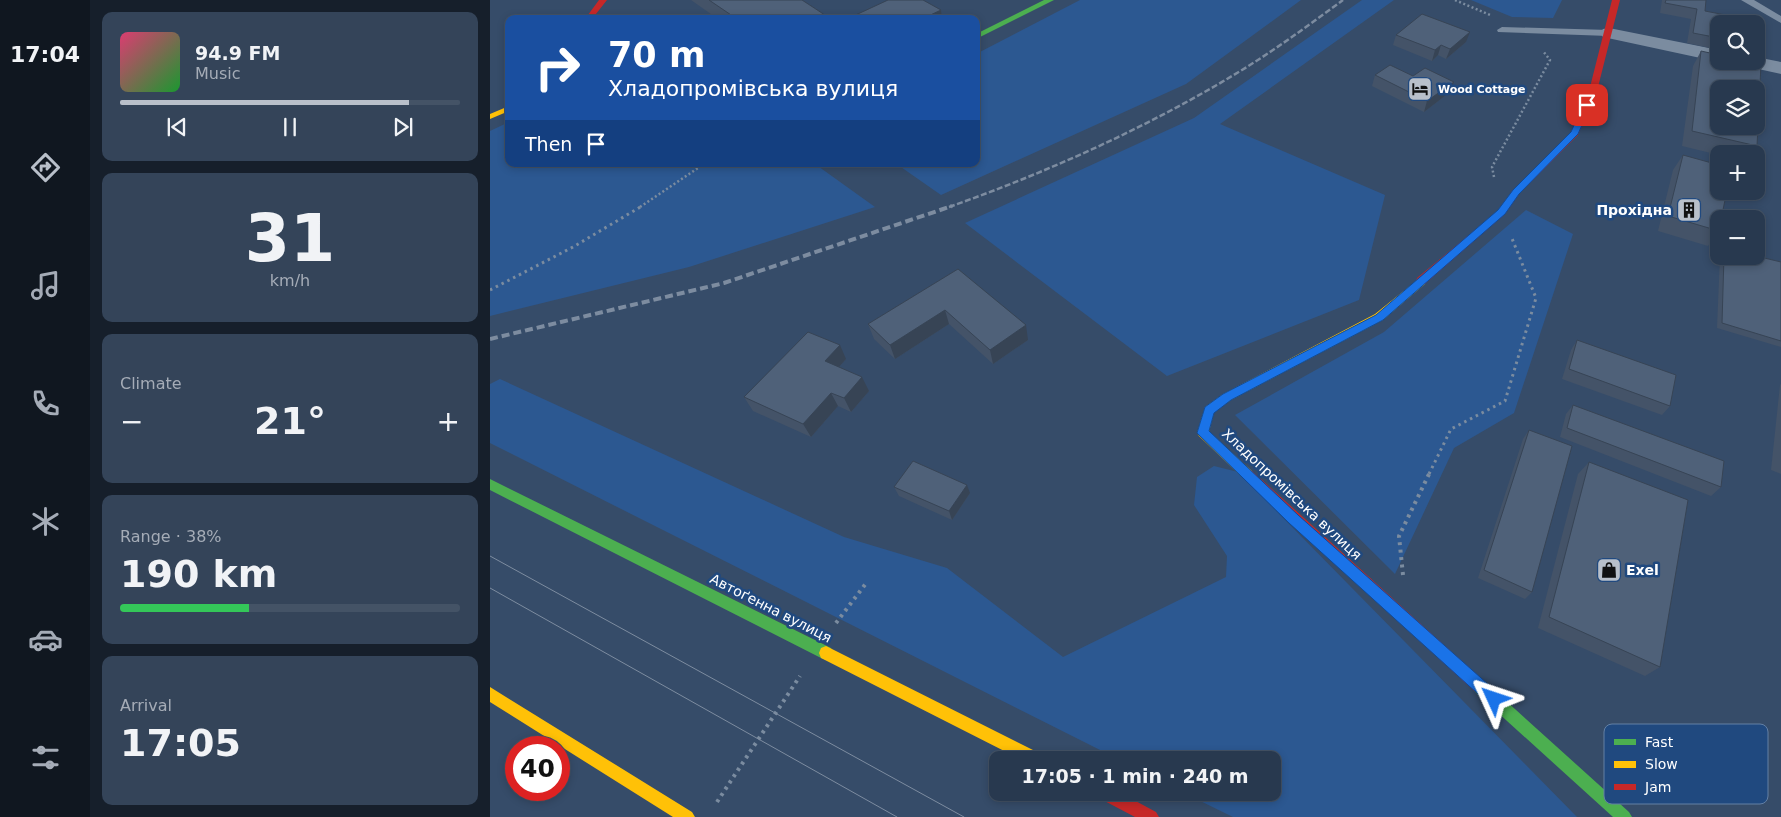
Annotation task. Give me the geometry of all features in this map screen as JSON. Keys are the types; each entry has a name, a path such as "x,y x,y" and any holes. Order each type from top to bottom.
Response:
{"street":[{"path":"591,15 603,0"},
{"path":"980,35 1050,0"},
{"name":"Хладопромівська вулиця","path":"1604,799 1294,519 1203,433 1209,410 1227,397 1379,317 1502,212 1516,192 1574,133 1594,91 1616,0"},
{"path":"1609,33 1710,54"},
{"path":"1765,65 1781,68"},
{"path":"490,117 505,110"},
{"name":"Автоґенна вулиця","path":"490,484 1020,751"},
{"path":"490,694 687,817"},
{"path":"1119,801 1150,817"},
{"name":"Хладопромівська вулиця","path":"1610,804 1624,817"}],"lane":[{"path":"1746,0 1781,20"},
{"path":"1502,30 1609,33"}],"path":[{"path":"1407,620 1399,536 1451,430 1505,401 1536,298 1502,212 1492,167 1550,60 1527,30"},
{"path":"490,290 527,272 655,199 700,167"},
{"path":"712,810 818,648 867,582"}],"shaded area":[{"path":"1080,0 1301,0 1186,84 941,195 901,167 980,167 980,52"},
{"path":"1362,0 1394,0 1220,124 1385,195 1359,300 1167,376 965,223 1194,118"},
{"path":"1471,0 1562,0 1553,18 1512,17"},
{"path":"505,124 505,167 819,167 875,207 689,267 490,316 490,131"},
{"path":"1526,210 1573,234 1514,413 1454,448 1395,574 1235,415 1384,332"},
{"path":"500,379 844,537 947,568 1063,657 1226,577 1227,556 1194,505 1197,477 1214,466 1238,472 1577,817 1233,817 1200,801 1281,801 1281,751 1102,751 490,443 490,384"}],"building":[{"path":"709,0 802,0 825,15 731,15"},
{"path":"888,0 923,0 941,10 930,15 856,15"},
{"path":"1666,0 1706,0 1705,11 1726,15 1710,15 1710,36 1693,33 1697,9 1665,3"},
{"path":"1422,14 1470,32 1450,49 1441,45 1435,50 1396,35"},
{"path":"1701,51 1710,53 1710,70 1761,70 1760,80 1710,80 1710,135 1758,135 1757,145 1753,145 1692,131"},
{"path":"1390,65 1413,76 1425,68 1454,82 1427,101 1375,75"},
{"path":"1683,155 1710,162 1710,200 1725,200 1723,210 1710,210 1710,228 1668,216"},
{"path":"1765,258 1781,262 1781,341 1722,323 1724,265 1765,265"},
{"path":"958,269 1026,325 990,350 945,310 890,345 868,324"},
{"path":"808,332 840,345 825,361 862,377 844,398 831,393 803,424 744,397"},
{"path":"1577,340 1676,375 1670,406 1569,369"},
{"path":"1573,405 1724,461 1721,487 1567,428"},
{"path":"1529,430 1572,446 1532,592 1484,570"},
{"path":"913,461 967,485 949,511 894,487"},
{"name":"Exel","path":"1589,462 1688,500 1660,667 1549,617"}],"tram line":[{"path":"490,556 964,817"},
{"path":"490,588 897,817"}],"railway":[{"path":"949,207 1021,180 1091,150 1160,116 1257,60 1343,0"},
{"path":"490,339 724,283 952,206"}],"traffic: fast":[{"path":"980,35 1050,0"},
{"path":"490,484 826,653"},
{"path":"1479,686 1604,799"},
{"path":"1610,804 1624,817"}],"traffic: slow":[{"path":"490,117 505,110"},
{"path":"1248,475 1203,433 1209,410 1227,397 1379,317 1421,281"},
{"path":"826,653 1020,751"},
{"path":"490,694 687,817"}],"traffic: jam":[{"path":"591,15 603,0"},
{"path":"1421,281 1502,212 1516,192 1575,133 1593,91 1616,0"},
{"path":"1248,475 1479,686"},
{"path":"1120,801 1151,817"}],"place":[{"name":"Wood Cottage","path":"1420,89"},
{"name":"Прохідна","path":"1689,210"},
{"name":"Exel","path":"1609,570"}],"route":[{"path":"1494,699 1294,519 1203,433 1209,410 1227,397 1379,317 1502,212 1516,192 1574,133 1587,105"}]}
